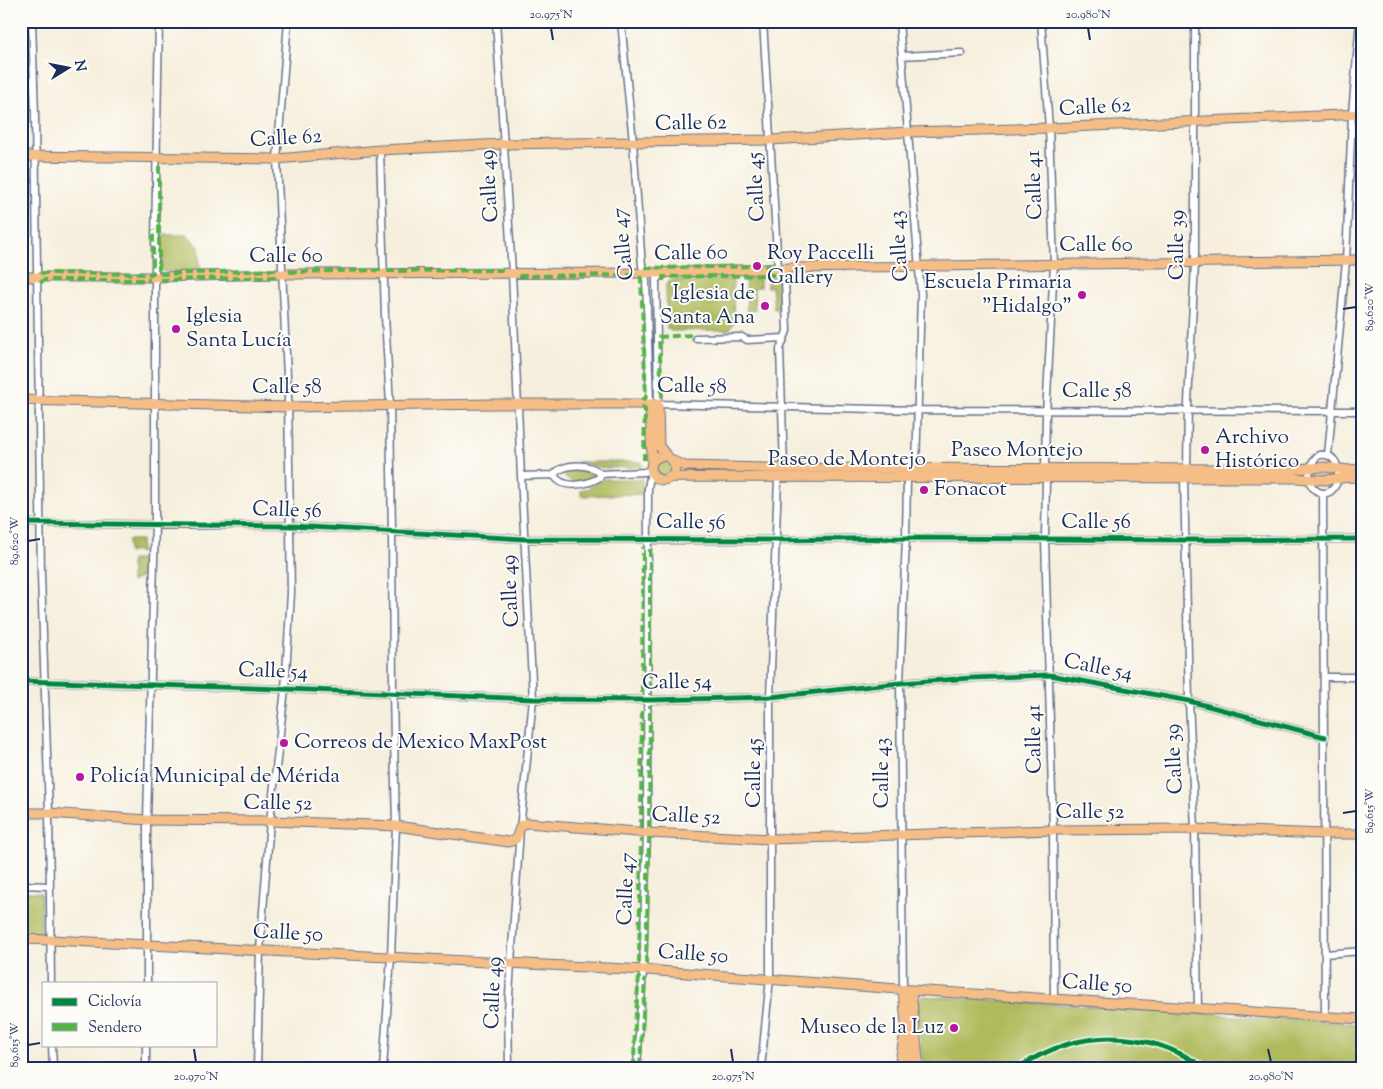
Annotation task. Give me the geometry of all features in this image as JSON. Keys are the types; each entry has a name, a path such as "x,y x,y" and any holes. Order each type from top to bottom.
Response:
{"main road":[{"name":"Calle 62","path":"21,156 277,159 380,150 503,144 770,140 908,132 1049,128 1362,114"},
{"name":"Calle 60","path":"21,277 662,273 778,269 1362,260"},
{"name":"Calle 58","path":"21,400 288,407 654,404"},
{"name":"Calle 47","path":"654,404 659,446 670,458"},
{"name":"Calle 47","path":"651,468 654,404"},
{"path":"658,457 670,458 675,468 670,477 660,479 655,476 651,468 658,457"},
{"name":"Paseo Montejo","path":"670,458 685,466 916,468 1046,473 1187,468 1324,467 1362,469"},
{"name":"Paseo de Montejo","path":"670,477 907,478 1046,473 1184,478 1310,479"},
{"path":"1310,479 1362,478"},
{"name":"Calle 52","path":"21,813 147,820 270,821 396,826 509,842 516,840 522,824 528,823 771,839 1053,830 1195,830 1362,834"},
{"name":"Calle 50","path":"21,939 643,970 770,978 907,990 1362,1019"},
{"name":"Calle 43","path":"907,990 906,1026 910,1068"},
{"name":"Calle 43","path":"907,990 919,1068"},
{"path":"899,1068 906,1026"}],"street":[{"path":"32,21 38,401 49,814 51,982"},
{"path":"147,982 147,820 155,524 155,277 159,21"},
{"path":"257,1068 260,950 270,821 285,689 291,593 288,407 277,159 288,21"},
{"name":"Calle 49","path":"496,21 512,273 533,699 520,829 511,963 508,1012 509,1068"},
{"name":"Calle 47","path":"620,21 633,142 642,266 646,280 649,382 654,404"},
{"name":"Calle 45","path":"763,21 778,269 785,280 787,331 780,349 784,468"},
{"name":"Calle 43","path":"899,21 919,267 921,336 916,468"},
{"name":"Calle 39","path":"1187,468 1195,263 1195,21"},
{"path":"1328,455 1346,261 1352,114 1360,21"},
{"name":"Calle 41","path":"1043,22 1054,264 1047,409 1045,539 1050,676 1054,1000"},
{"path":"902,56 962,54"},
{"path":"380,150 383,274 390,405 396,826 391,957 383,1068"},
{"name":"Calle 47","path":"654,404 658,382 656,280 662,273"},
{"path":"696,338 742,338 747,340 784,338"},
{"path":"649,382 658,382"},
{"name":"Calle 58","path":"654,404 918,410 1362,411"},
{"path":"1328,455 1334,458 1338,468 1338,478 1333,490 1323,493 1315,490 1310,479 1310,468 1312,461 1316,457 1328,455"},
{"path":"521,476 554,475 560,469 573,466 593,468 600,474 644,472 651,468"},
{"name":"Calle 47","path":"637,1068 643,970 647,832 648,488 651,468"},
{"path":"554,475 559,481 576,484 592,482 600,474"},
{"name":"Calle 45","path":"761,1068 770,978 770,697 778,478"},
{"name":"Calle 43","path":"907,478 900,683 901,834 907,990"},
{"name":"Calle 39","path":"1184,478 1189,702 1195,830 1198,1009"},
{"path":"1323,493 1326,1018"},
{"name":"Calle 56","path":"21,523 291,526 524,539 1362,539"},
{"name":"Calle 54","path":"21,681 151,684 533,699 647,700 770,697 900,683 972,678 1050,676 1189,702 1325,737"},
{"path":"1324,677 1362,677"},
{"path":"21,885 49,886"},
{"path":"1325,954 1362,952"},
{"path":"52,1046 53,1068"},
{"path":"146,1046 146,1068"}],"green space":[{"path":"161,235 188,235 199,247 200,271 164,272 161,270"},
{"path":"760,278 760,287 754,288 755,310 747,311 745,281"},
{"path":"767,278 777,278 780,280 781,309 774,309 772,287 767,287"},
{"path":"730,279 733,281 731,295 733,292 734,323 729,330 671,331 667,328 666,284 670,280"},
{"path":"660,459 666,459 671,464 669,473 660,475 655,470 655,464"},
{"path":"576,462 642,462 642,467 604,468"},
{"path":"585,469 592,471 594,475 587,480 569,480 563,475 568,470"},
{"path":"604,479 642,479 642,494 581,496 581,490 590,488"},
{"path":"128,540 141,540 141,553 135,551 128,553"},
{"path":"131,560 140,560 140,563 144,563 144,568 146,569 146,575 141,575 141,578 133,580 133,582 131,582"},
{"path":"21,891 41,893 40,933 21,932"},
{"path":"922,996 1362,1024 1362,1068 923,1068 917,1006"}],"marked path":[{"path":"159,166 159,273 276,270"},
{"path":"40,272 151,274 153,273 153,229"},
{"path":"645,266 648,268 768,266 775,263"},
{"path":"289,272 381,270"},
{"path":"387,271 507,270"},
{"path":"21,273 31,273"},
{"path":"519,276 634,275 641,278 646,397 642,400"},
{"path":"663,281 663,277 776,275"},
{"path":"160,280 279,277"},
{"path":"21,280 33,281"},
{"path":"40,283 44,280 150,280"},
{"path":"662,397 659,337 693,335"},
{"path":"642,406 645,410 644,460"},
{"path":"642,693 643,547"},
{"path":"650,549 650,695"},
{"path":"649,828 650,705"},
{"path":"641,827 642,707"},
{"path":"646,964 649,837"},
{"path":"639,963 641,839"},
{"path":"634,1068 639,976"},
{"path":"640,1066 645,978"}],"cycle path":[{"path":"21,523 291,526 524,539 1362,539"},
{"path":"21,681 533,699 650,700 770,697 900,683 1050,675 1189,701 1325,737"},
{"path":"1018,1068 1041,1055 1064,1046 1088,1040 1112,1038 1135,1040 1159,1046 1182,1055 1205,1068"}],"place":[{"name":"Roy Paccelli Gallery","path":"757,266"},
{"name":"Escuela Primaria \"Hidalgo\"","path":"1082,295"},
{"name":"Iglesia de Santa Ana","path":"765,306"},
{"name":"Iglesia Santa Lucía","path":"176,329"},
{"name":"Archivo Histórico","path":"1205,450"},
{"name":"Fonacot","path":"924,490"},
{"name":"Correos de Mexico MaxPost","path":"284,743"},
{"name":"Policía Municipal de Mérida","path":"80,777"},
{"name":"Museo de la Luz","path":"954,1028"}]}
